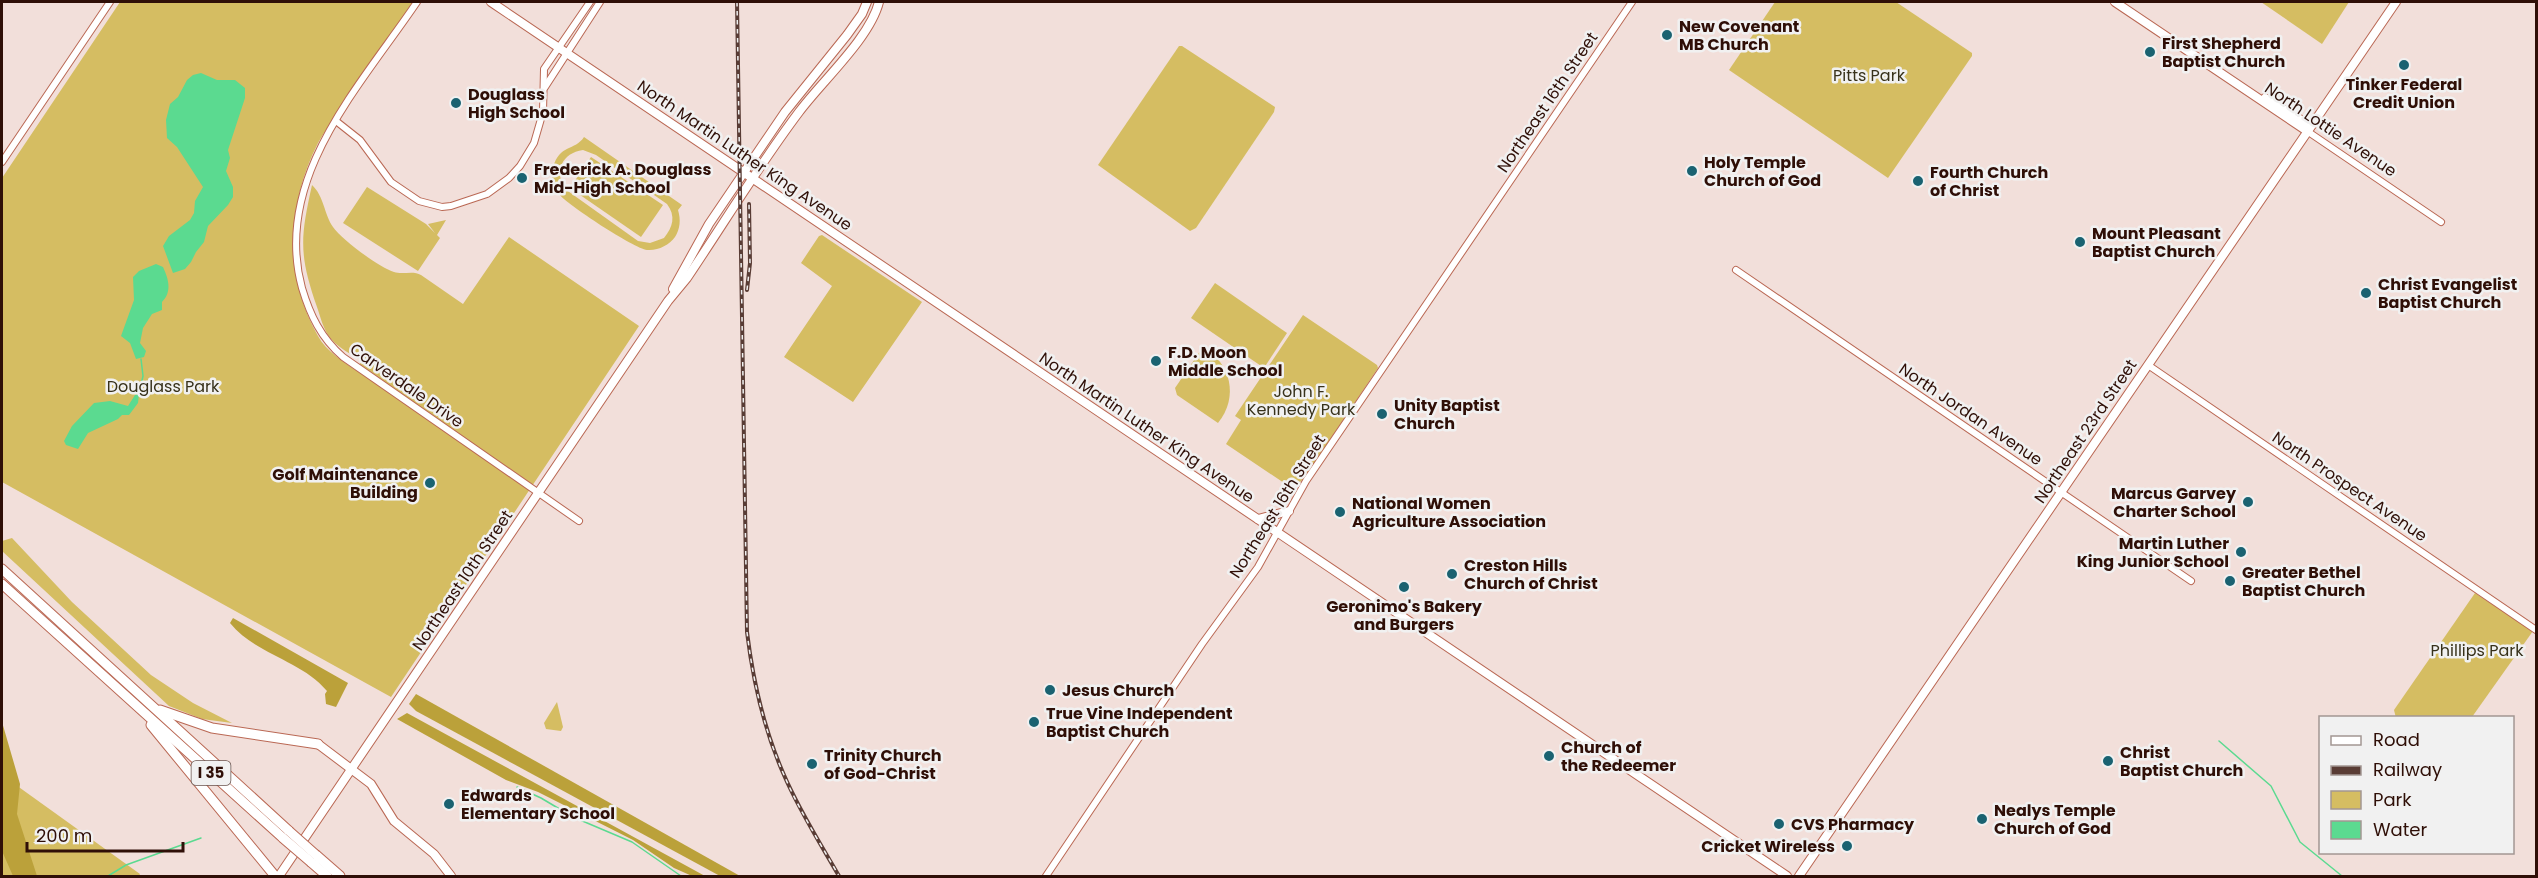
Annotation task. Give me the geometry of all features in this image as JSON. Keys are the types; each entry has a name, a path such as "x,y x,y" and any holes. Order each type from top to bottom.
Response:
{"highway":[{"name":"I 35","path":"2,569 155,709 286,834"},
{"name":"I 35","path":"2,584 139,708 314,859 340,876"},
{"path":"139,708 173,753 277,876"},
{"path":"155,709 212,728 318,744"},
{"name":"I 35","path":"314,859 327,876"}],"main road":[{"name":"North Martin Luther King Avenue","path":"491,2 1787,876"},
{"name":"Northeast 10th Street","path":"668,301 702,236 785,112 847,35 862,14 867,2"},
{"name":"Northeast 10th Street","path":"277,876 668,301 687,278 802,108 863,32 879,2"},
{"name":"North Lottie Avenue","path":"2115,2 2309,128"},
{"name":"North Lottie Avenue","path":"2122,2 2309,128"},
{"name":"Northeast 23rd Street","path":"1799,876 2396,2"},
{"path":"1258,519 1289,511"},
{"path":"318,744 352,768 377,791 394,821 434,854 452,876"}],"street":[{"path":"2,162 110,2"},
{"name":"Carverdale Drive","path":"417,2 336,121 311,168 296,232 300,279 314,322 330,346 579,521"},
{"path":"562,50 590,2"},
{"path":"336,121 360,140 383,174 399,188 430,205 451,206 487,194 508,178 520,165 537,135 543,112 544,69 600,2"},
{"name":"Northeast 16th Street","path":"1046,876 1196,653 1258,567 1314,470 1632,2"},
{"name":"North Lottie Avenue","path":"2309,128 2441,222"},
{"name":"North Jordan Avenue","path":"1736,270 2191,582"},
{"name":"North Prospect Avenue","path":"2148,365 2536,630"}],"green space":[{"name":"Douglass Park","path":"120,2 413,2 318,143 300,190 295,215 295,265 299,289 307,313 325,346 355,370 362,361 338,346 329,336 321,320 307,274 303,247 305,220 312,185 319,194 333,227 352,245 371,259 397,273 421,275 463,304 509,237 639,326 391,697 2,482 2,178"},
{"name":"Pitts Park","path":"1775,2 1896,2 1972,53 1888,178 1729,70"},
{"path":"2261,2 2349,2 2322,44"},
{"path":"1179,46 1275,107 1274,112 1196,228 1190,231 1098,165"},
{"path":"584,137 682,205 678,210 680,221 678,231 670,243 655,250 640,248 574,207 559,194 552,178 556,160 563,151","holes":["583,150 596,155 667,204 672,213 672,221 670,230 664,238 650,243 638,241 565,189 560,176 565,159"]},
{"path":"591,157 663,205 641,237 570,188"},
{"path":"367,187 426,224 435,233 428,224 446,220 437,235 440,238 418,271 343,223"},
{"path":"822,235 922,302 853,402 784,357 832,286 801,263 819,236"},
{"path":"1215,283 1287,333 1264,368 1191,318"},
{"name":"John F. Kennedy Park","path":"1303,315 1377,365 1378,368 1305,477 1293,489 1226,444 1241,420 1235,416"},
{"path":"1203,347 1220,362 1229,381 1228,402 1225,413 1218,423 1177,395 1175,388"},
{"path":"12,538 72,602 151,675 193,703 232,723 202,719 169,706 2,551 2,541"},
{"name":"Phillips Park","path":"2475,593 2533,631 2473,716 2396,716 2394,710"},
{"path":"557,702 563,727 561,731 546,729 544,723"},
{"path":"2,775 140,874 139,876 2,876"}],"shaded area":[{"path":"233,618 348,683 336,707 326,704 327,691 316,680 252,643 230,623"},
{"path":"416,694 740,876 720,876 416,711 409,704"},
{"path":"407,713 705,876 692,876 674,868 633,840 538,792 506,780 397,719"},
{"path":"2,722 20,784 17,814 37,876 13,876 2,851"}],"water":[{"path":"201,73 217,80 235,80 245,88 245,98 228,150 230,158 226,171 233,187 233,197 208,226 204,242 191,262 185,269 173,273 163,246 169,236 190,220 194,213 195,201 203,187 177,147 167,138 166,120 170,104 178,97 187,80"},
{"path":"156,264 163,267 168,281 168,290 162,302 162,310 152,314 143,328 140,343 146,351 144,357 136,359 130,343 121,336 134,300 133,277 139,271"},
{"path":"139,394 138,403 129,415 122,415 88,433 78,449 66,445 64,441 72,426 94,403 110,401 128,406 135,395"}],"waterway":[{"path":"139,394 143,376 141,359"},
{"path":"2219,741 2271,786 2300,842 2342,876"},
{"path":"517,787 573,817 632,842 681,876"},
{"path":"108,876 126,865 201,838"}],"railway":[{"path":"737,2 747,632 760,705 777,758 796,801 839,876"},
{"path":"747,290 750,263 749,204"}],"place":[{"name":"New Covenant MB Church","path":"1667,35"},
{"name":"First Shepherd Baptist Church","path":"2150,52"},
{"name":"Tinker Federal Credit Union","path":"2404,65"},
{"name":"Douglass High School","path":"456,103"},
{"name":"Holy Temple Church of God","path":"1692,171"},
{"name":"Frederick A. Douglass Mid-High School","path":"522,178"},
{"name":"Fourth Church of Christ","path":"1918,181"},
{"name":"Mount Pleasant Baptist Church","path":"2080,242"},
{"name":"Christ Evangelist Baptist Church","path":"2366,293"},
{"name":"F.D. Moon Middle School","path":"1156,361"},
{"name":"Unity Baptist Church","path":"1382,414"},
{"name":"Golf Maintenance Building","path":"430,483"},
{"name":"Marcus Garvey Charter School","path":"2248,502"},
{"name":"National Women Agriculture Association","path":"1340,512"},
{"name":"Martin Luther King Junior School","path":"2241,552"},
{"name":"Creston Hills Church of Christ","path":"1452,574"},
{"name":"Greater Bethel Baptist Church","path":"2230,581"},
{"name":"Geronimo's Bakery and Burgers","path":"1404,587"},
{"name":"Jesus Church","path":"1050,690"},
{"name":"True Vine Independent Baptist Church","path":"1034,722"},
{"name":"Church of the Redeemer","path":"1549,756"},
{"name":"Christ Baptist Church","path":"2108,761"},
{"name":"Trinity Church of God-Christ","path":"812,764"},
{"name":"Edwards Elementary School","path":"449,804"},
{"name":"Nealys Temple Church of God","path":"1982,819"},
{"name":"CVS Pharmacy","path":"1779,824"},
{"name":"Cricket Wireless","path":"1847,846"}]}
